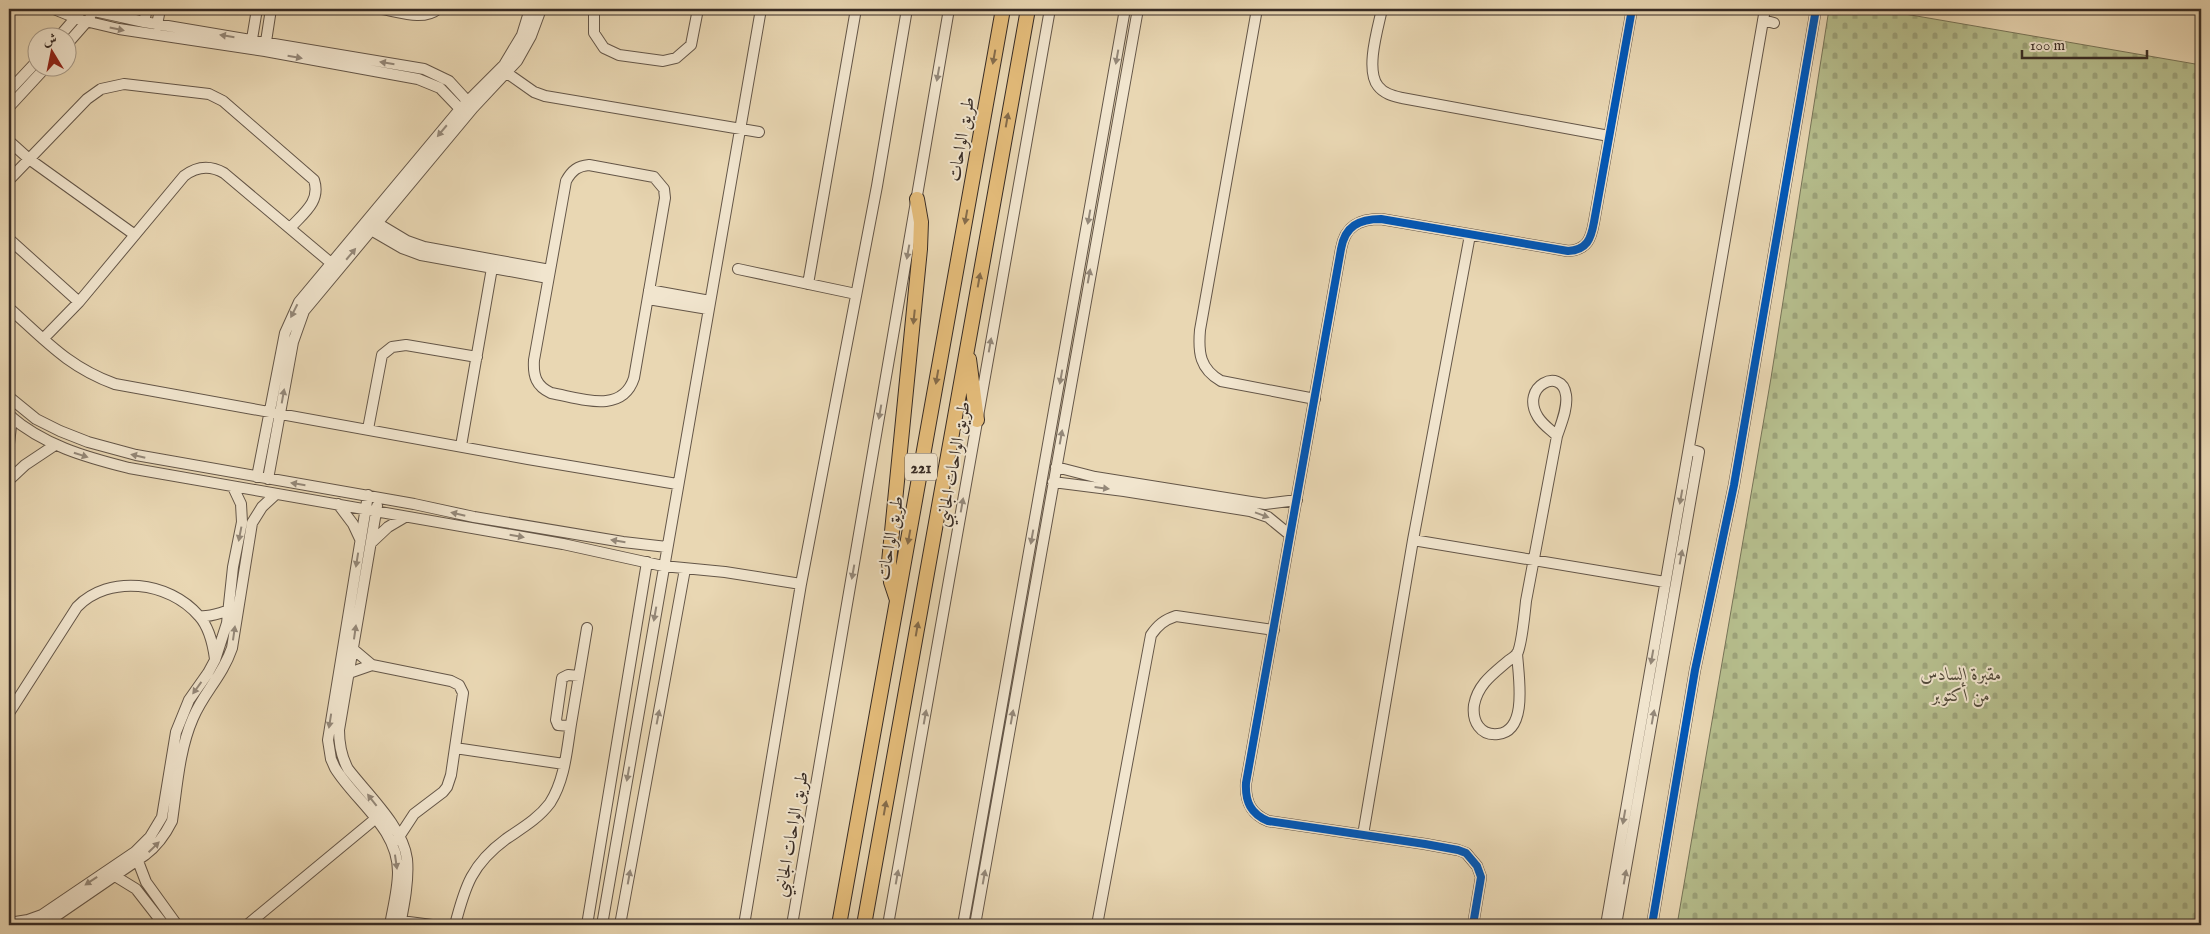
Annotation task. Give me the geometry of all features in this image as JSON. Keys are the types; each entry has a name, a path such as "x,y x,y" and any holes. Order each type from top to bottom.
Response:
{"highway":[{"name":"طريق الواحات","path":"838,925 898,601 1003,9"},
{"name":"221","path":"866,919 967,343 1028,9"},
{"path":"898,601 891,582 888,562 920,249 921,222 917,199"},
{"path":"967,343 977,420"},
{"path":"842,910 851,917 866,919"}],"street":[{"path":"54,9 87,22 119,29 265,46 419,74 467,109"},
{"path":"66,28 84,9 251,44"},
{"path":"144,22 147,9"},
{"path":"157,25 160,9"},
{"path":"251,44 257,9"},
{"path":"265,46 271,9"},
{"path":"382,9 424,16 438,9"},
{"path":"275,413 293,342 302,316 310,302 374,226 510,56 522,35 530,9"},
{"path":"262,478 275,413 289,322 306,292 467,109 507,73 525,49 541,9"},
{"path":"594,9 594,33 604,48 619,54 663,61 676,58 691,45 698,9"},
{"path":"602,925 677,484 761,9"},
{"path":"808,284 856,9"},
{"path":"744,925 801,584 856,294 907,9"},
{"name":"طريق الواحات الجانبي","path":"792,925 949,9"},
{"name":"طريق الواحات الجانبي","path":"888,925 1050,9"},
{"path":"963,925 1125,9"},
{"path":"975,925 1138,9"},
{"path":"1257,9 1200,330 1200,358 1209,373 1221,382 1315,399"},
{"path":"1382,9 1372,71 1378,86 1385,92 1417,101 1610,136"},
{"path":"1473,925 1481,877 1477,866 1466,853 1363,834 1268,820 1259,817 1253,812 1247,801 1246,783 1342,240 1351,226 1370,219 1381,219 1568,251 1582,248 1592,235 1632,9"},
{"path":"1606,925 1639,765 1769,21 1765,9"},
{"path":"1652,925 1695,670 1734,485 1816,9"},
{"path":"78,32 96,12"},
{"path":"9,91 28,71"},
{"path":"507,73 534,92 544,96 759,132"},
{"path":"9,107 36,78"},
{"path":"9,180 87,98 105,87 124,84 209,94 223,101 314,180 316,187 314,201 291,227"},
{"path":"9,141 29,159 135,235"},
{"path":"590,165 646,174 654,177 664,189 665,198 649,294 634,378 631,387 625,395 616,400 606,402 551,393 543,389 537,382 533,374 564,190 571,172 580,166 590,165"},
{"path":"44,339 80,302 184,176 196,169 206,167 224,172 291,227 331,263"},
{"path":"374,226 410,252 442,255 549,274"},
{"path":"1363,834 1413,540 1470,235"},
{"path":"9,239 80,302"},
{"path":"442,255 492,268 549,274"},
{"path":"461,446 492,268"},
{"path":"738,269 856,294"},
{"path":"649,294 709,305"},
{"path":"9,308 80,369 114,384 677,484"},
{"path":"368,429 382,355 386,350 399,344 477,357"},
{"path":"1517,653 1479,688 1474,706 1474,716 1476,725 1482,731 1499,734 1507,732 1513,727 1517,719 1520,702 1517,653 1566,395 1561,385 1556,382 1546,382 1537,388 1534,409 1541,422 1557,436"},
{"path":"9,397 48,426 88,442 149,458 368,495 474,517 623,542 667,547"},
{"path":"10,416 56,445 75,454 128,468 563,544 663,566 725,572 801,584"},
{"path":"9,444 10,416"},
{"path":"9,480 26,465 56,445"},
{"path":"1616,925 1666,582 1694,450"},
{"path":"1056,467 1095,477 1265,504 1296,500"},
{"path":"1053,482 1250,511 1268,517 1290,535"},
{"path":"43,925 110,874 159,842 172,821 187,733 201,703 227,662 232,648 233,567 242,513 241,504 233,487"},
{"path":"136,856 162,817 176,732 189,700 215,660 224,636 233,611 252,523 262,506 276,494"},
{"path":"368,495 371,510 371,543 353,649 343,672 328,740 331,759 340,776 375,819 386,826"},
{"path":"378,497 360,539 343,672 339,730 340,750 348,769 405,853 407,869 400,923 432,925"},
{"path":"338,504 353,524 360,539"},
{"path":"371,543 388,527 405,516"},
{"path":"1413,540 1666,582"},
{"path":"587,925 647,562"},
{"path":"620,925 685,569"},
{"path":"9,714 78,607 99,591 116,585 148,588 179,601 198,616 210,637 215,660"},
{"path":"198,616 217,615 233,611"},
{"path":"1097,925 1151,635 1156,626 1165,619 1176,616 1274,630"},
{"path":"456,925 464,890 470,876 494,849 542,813 557,790 564,764 587,628"},
{"path":"1014,640 1026,642"},
{"path":"353,649 372,665"},
{"path":"343,672 372,665 451,680 459,685 464,698 447,787 414,814 396,840 398,873 390,925"},
{"path":"570,726 558,724 556,720 562,678 568,675 579,676"},
{"path":"455,748 564,764"},
{"path":"386,826 414,814"},
{"path":"982,814 995,817"},
{"path":"247,925 375,819"},
{"path":"136,856 146,882 177,925"},
{"path":"9,924 28,920 42,914 110,874"},
{"path":"110,874 136,889 164,925"}],"green space":[{"name":"مقبرة السادس من أكتوبر","path":"1829,9 1876,9 2201,65 2201,925 1677,925 1771,378"}],"cycle path":[{"path":"1473,925 1481,877 1477,866 1466,853 1425,844 1268,821 1257,815 1250,806 1246,783 1343,241 1354,225 1366,220 1381,219 1568,251 1584,246 1593,228 1632,9"},
{"path":"1652,925 1695,670 1734,485 1816,9"}]}
